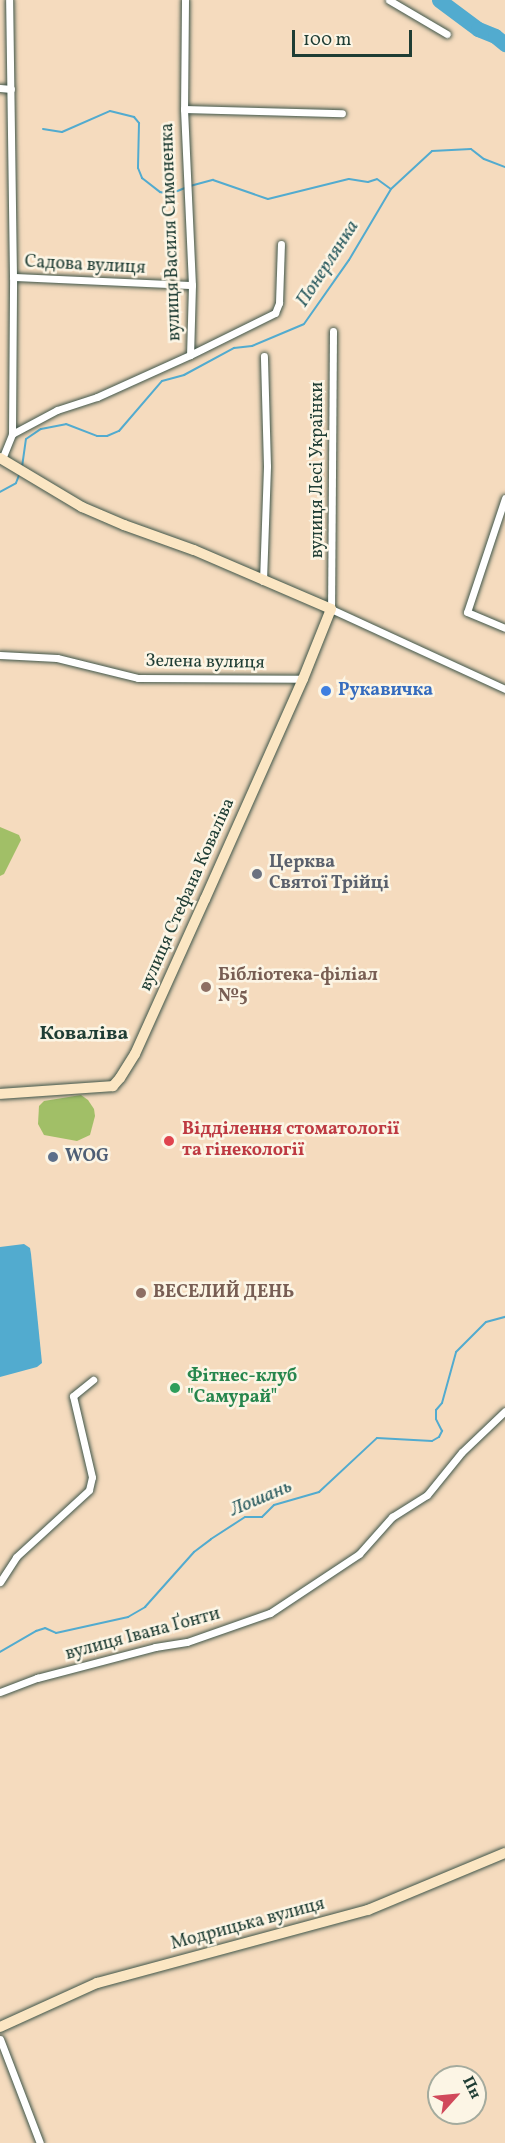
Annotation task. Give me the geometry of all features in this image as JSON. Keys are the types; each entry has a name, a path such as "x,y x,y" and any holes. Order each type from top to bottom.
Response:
{"street":[{"path":"9,0 13,278 12,434 1,458 82,507 194,550 331,609 505,689"},
{"name":"вулиця Василя Симоненка","path":"185,0 184,109 192,285 190,355"},
{"path":"388,0 447,34"},
{"path":"0,88 11,89"},
{"name":"вулиця Василя Симоненка","path":"184,109 342,112"},
{"name":"вулиця Василя Симоненка","path":"12,434 57,410 97,397 275,313 279,303 281,244"},
{"name":"Садова вулиця","path":"13,278 192,285"},
{"name":"вулиця Лесі Українки","path":"331,609 333,331"},
{"path":"263,581 267,466 264,356"},
{"path":"505,498 467,612 505,628"},
{"name":"вулиця Стефана Коваліва","path":"0,1094 94,1089 113,1086 120,1078 155,1010 303,679 331,609"},
{"name":"Зелена вулиця","path":"0,655 57,658 138,678 303,679"},
{"path":"0,1582 16,1557 89,1490 92,1477 73,1396 93,1380"},
{"name":"вулиця Івана Ґонти","path":"0,1692 37,1678 210,1635 270,1613 359,1554 392,1517 427,1495 462,1452 505,1411"},
{"name":"Модрицька вулиця","path":"0,2027 97,1983 368,1910 505,1853"},
{"path":"0,2039 40,2143"}],"green space":[{"path":"0,827 19,835 21,840 4,874 0,876"},
{"path":"81,1095 94,1109 95,1116 90,1135 77,1141 44,1135 38,1124 39,1106 44,1101"}],"water":[{"path":"24,1244 30,1248 31,1254 42,1363 37,1367 0,1377 0,1247"}],"waterway":[{"path":"439,0 478,29 495,36 505,44"},
{"path":"43,129 62,132 110,111 134,117 139,123 138,168 142,178 160,192 170,194 185,188"},
{"name":"Понерлянка","path":"22,467 26,439 41,429 66,424 97,436 107,436 119,431 162,381 184,375 234,348 252,346 304,324 349,260 391,189 432,151 471,149 484,159 505,167"},
{"path":"190,186 213,180 268,199 349,179 368,182 377,179 391,189"},
{"name":"Понерлянка","path":"0,492 16,483 19,475"},
{"name":"Лошань","path":"0,1652 45,1628 56,1633 128,1617 145,1607 194,1552 211,1539 245,1517 262,1517 274,1505 319,1492 377,1438 432,1441 439,1437 442,1431 436,1419 436,1410 442,1403 456,1352 486,1322 505,1317"}],"place":[{"name":"Рукавичка","path":"326,691"},
{"name":"Церква Святої Трійці","path":"257,874"},
{"name":"Бібліотека-філіал №5","path":"206,987"},
{"name":"Відділення стоматології та гінекології","path":"169,1141"},
{"name":"WOG","path":"53,1157"},
{"name":"ВЕСЕЛИЙ ДЕНЬ","path":"141,1293"},
{"name":"Фітнес-клуб \"Самурай\"","path":"175,1388"}],"district":[{"name":"Коваліва","path":"84,1034"}]}
